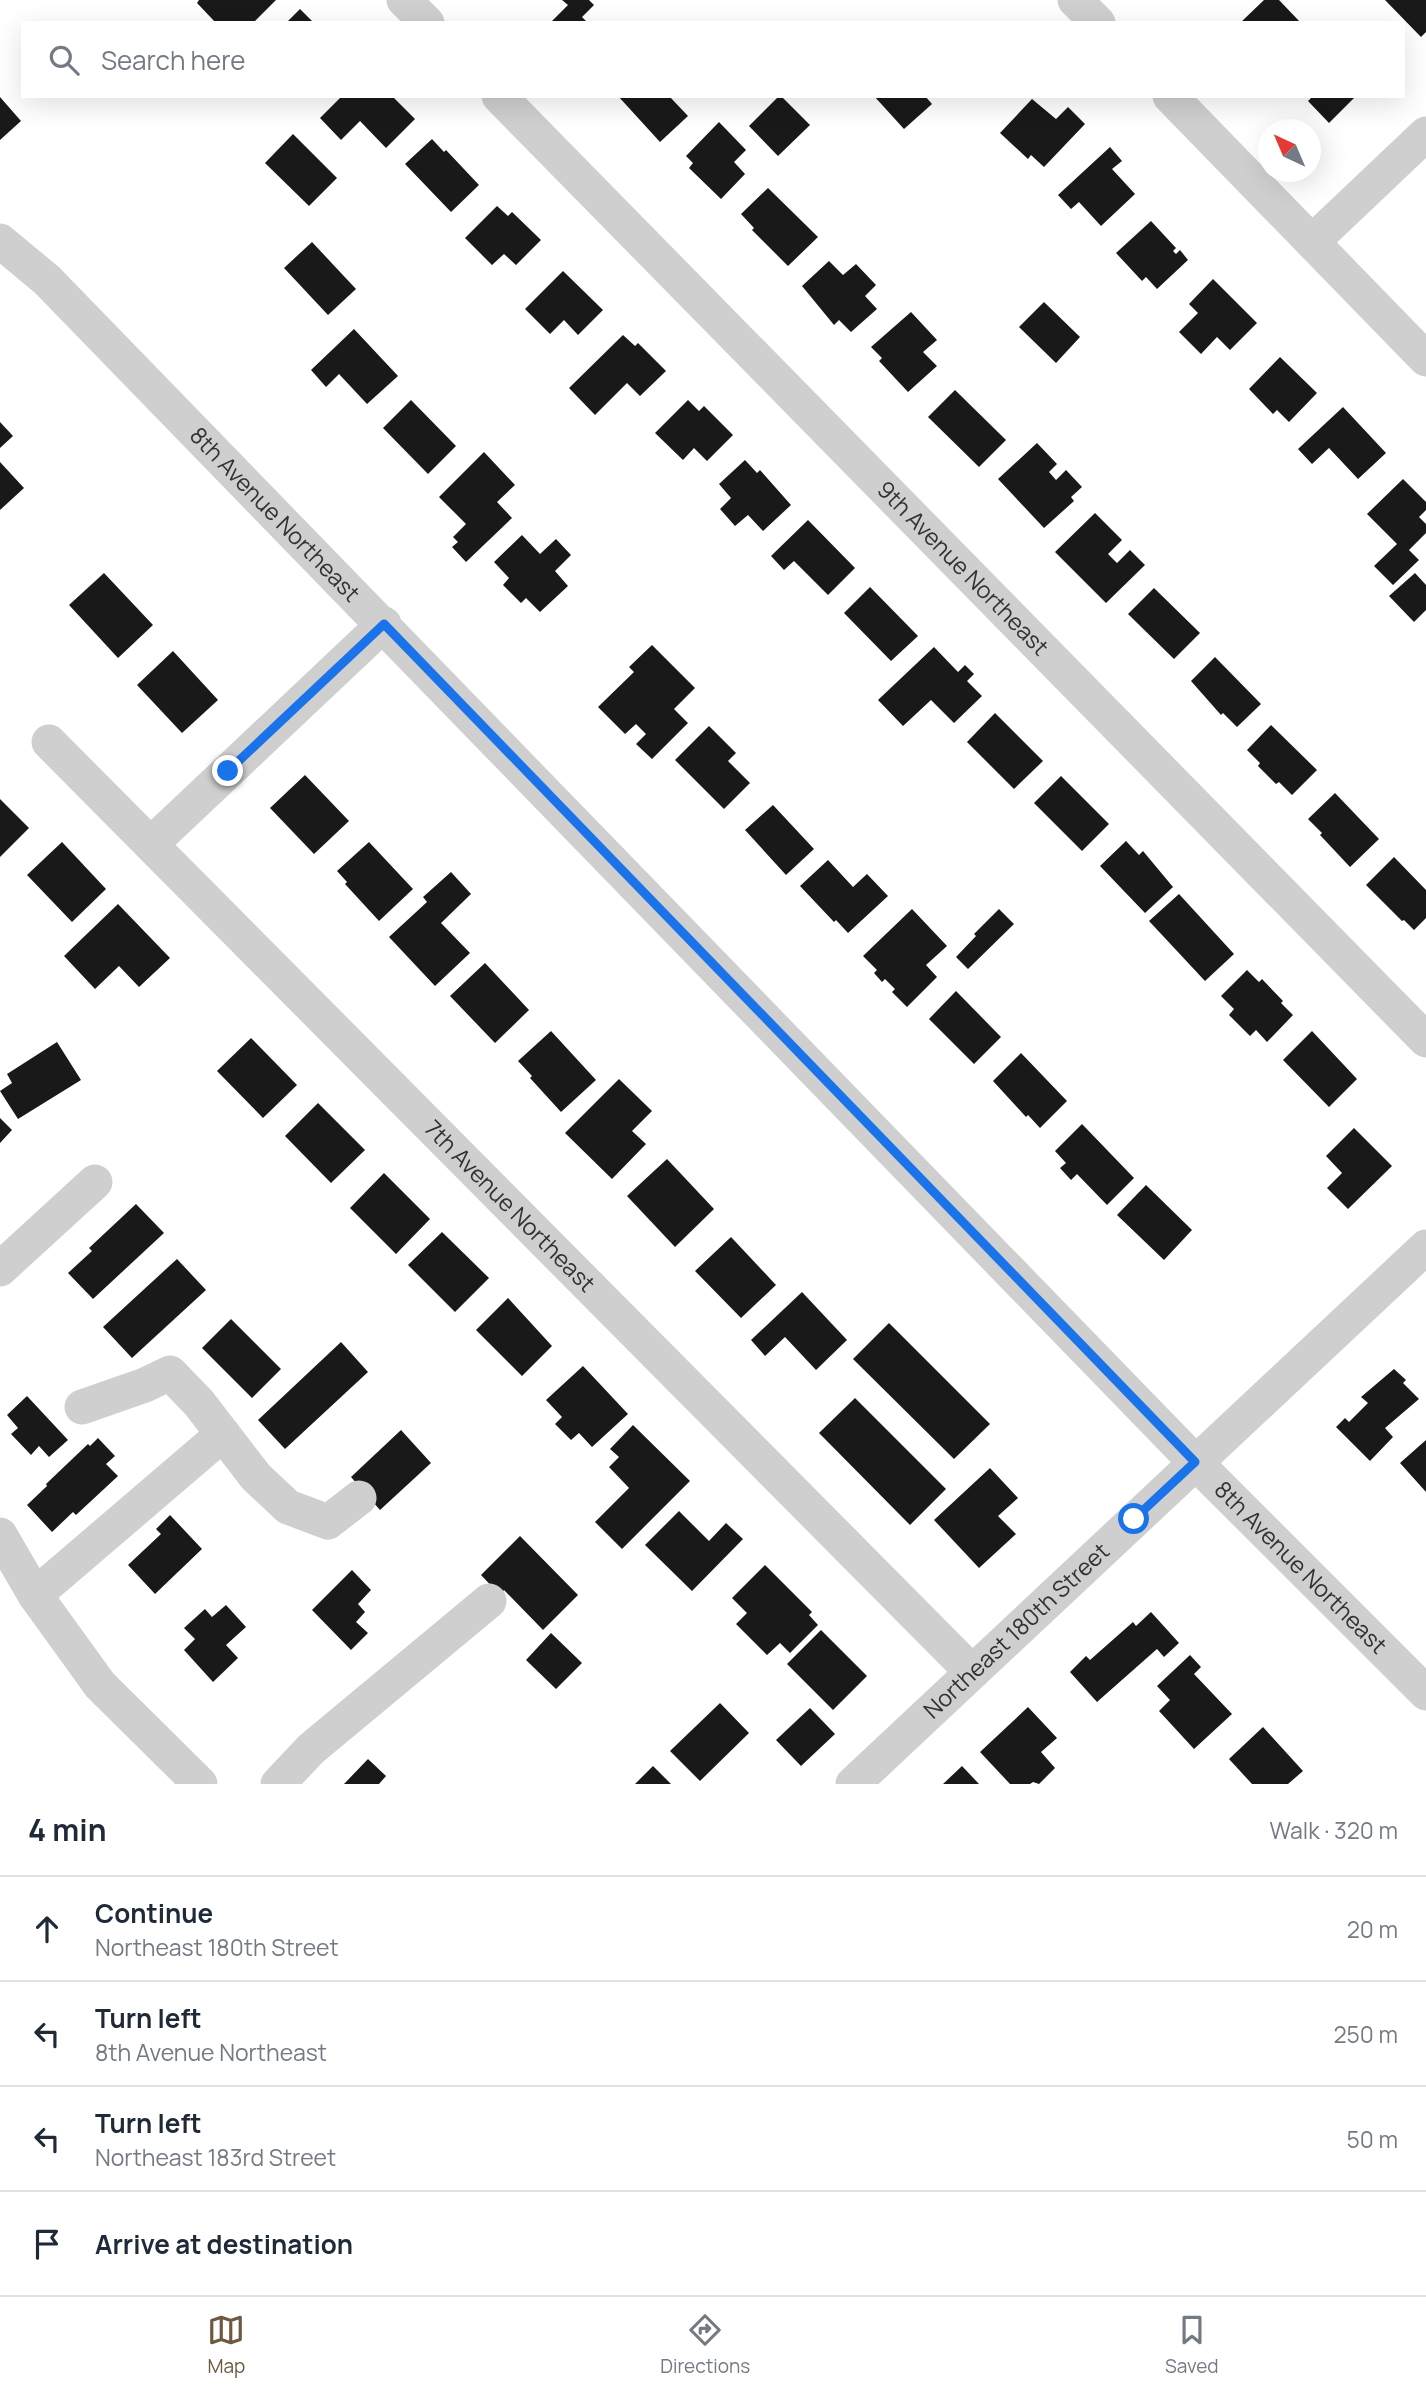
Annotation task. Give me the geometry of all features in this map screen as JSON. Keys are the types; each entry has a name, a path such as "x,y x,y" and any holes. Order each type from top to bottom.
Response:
{"street":[{"path":"404,0 425,21"},
{"path":"1075,0 1096,21"},
{"name":"9th Avenue Northeast","path":"501,98 1426,1040"},
{"path":"1172,98 1426,359"},
{"path":"1312,242 1426,134"},
{"name":"8th Avenue Northeast","path":"0,241 47,280 384,624 1195,1462 1422,1681"},
{"path":"150,844 384,624"},
{"name":"7th Avenue Northeast","path":"49,742 972,1672"},
{"path":"0,1269 94,1182"},
{"name":"Northeast 180th Street","path":"853,1784 1426,1247"},
{"path":"82,1407 145,1385 170,1373 199,1403 256,1477 288,1507 328,1522 359,1498"},
{"path":"35,1595 223,1434"},
{"path":"0,1535 35,1595 100,1685 200,1784"},
{"path":"278,1784 311,1749 489,1601"}],"building":[{"path":"199,0 276,0 255,21 214,21 197,3"},
{"path":"562,0 589,0 594,5 582,17 586,21 552,21 568,5"},
{"path":"1264,0 1279,0 1299,21 1242,21"},
{"path":"1385,0 1426,0 1426,32 1421,37"},
{"path":"300,9 312,21 288,21"},
{"path":"0,97 21,121 0,140"},
{"path":"340,98 394,98 415,119 386,148 360,121 341,140 320,118"},
{"path":"620,98 671,98 688,116 660,142"},
{"path":"777,98 783,98 810,125 778,156 749,126"},
{"path":"876,98 927,98 932,104 904,129"},
{"path":"1311,98 1354,98 1329,123 1308,101"},
{"path":"1032,99 1056,119 1068,107 1085,124 1044,167 1031,155 1028,159 1000,133"},
{"path":"719,122 746,150 734,162 745,174 721,199 689,168 693,163 686,156"},
{"path":"293,134 337,178 309,206 265,163"},
{"path":"432,139 479,185 451,212 405,164"},
{"path":"1110,147 1122,161 1112,169 1135,194 1101,226 1079,202 1071,209 1058,195"},
{"path":"768,188 818,237 788,266 752,230 754,228 741,214"},
{"path":"497,206 508,216 512,212 541,240 516,265 504,254 492,265 465,238"},
{"path":"1151,221 1176,248 1173,251 1176,254 1180,250 1188,260 1157,289 1146,277 1142,281 1116,253"},
{"path":"312,242 356,289 328,315 284,268"},
{"path":"829,261 843,275 856,264 876,285 865,296 877,309 851,332 839,320 834,325 802,286"},
{"path":"563,271 603,310 578,335 564,320 550,334 525,309"},
{"path":"1213,279 1257,323 1230,350 1217,337 1201,354 1179,332 1198,313 1189,304"},
{"path":"1044,302 1080,337 1056,363 1019,327"},
{"path":"911,312 937,340 923,352 937,366 908,392 879,361 882,358 871,347"},
{"path":"354,329 398,376 367,404 339,374 326,387 311,370"},
{"path":"623,335 635,346 638,343 666,371 640,396 627,383 595,415 569,388"},
{"path":"1280,357 1317,393 1289,422 1277,410 1273,414 1249,389"},
{"path":"955,390 1006,440 979,467 928,417"},
{"path":"411,400 456,446 428,474 383,428"},
{"path":"688,400 699,411 704,406 733,435 707,461 694,448 683,460 655,433"},
{"path":"1343,407 1386,453 1358,479 1329,448 1312,464 1298,449"},
{"path":"0,422 13,436 0,448"},
{"path":"1037,443 1057,464 1049,472 1056,480 1066,470 1082,487 1071,497 1074,501 1044,528 998,479"},
{"path":"484,452 515,485 497,502 512,518 466,562 452,547 458,542 453,537 466,524 439,497"},
{"path":"745,460 757,473 760,470 791,505 763,531 748,515 735,526 720,509 731,498 719,484"},
{"path":"0,462 24,488 0,510"},
{"path":"1403,479 1426,502 1426,510 1419,517 1426,524 1426,533 1409,550 1419,560 1393,585 1374,566 1397,544 1367,514"},
{"path":"1095,513 1122,540 1108,554 1117,563 1130,550 1145,565 1106,603 1055,552"},
{"path":"808,520 855,568 828,595 794,561 784,570 771,556"},
{"path":"522,535 540,554 556,539 571,555 555,571 568,586 540,612 526,598 521,603 503,585 509,578 494,562"},
{"path":"104,573 153,625 118,658 69,605"},
{"path":"1415,573 1426,585 1426,610 1414,622 1389,596"},
{"path":"870,587 918,636 891,661 844,613"},
{"path":"1154,588 1200,633 1174,659 1128,614"},
{"path":"652,645 695,688 674,709 688,723 652,759 636,744 646,734 636,724 625,734 598,707 634,672 629,667"},
{"path":"934,647 958,672 965,665 974,674 967,681 982,696 954,723 931,700 903,726 878,700"},
{"path":"173,651 218,700 182,733 137,685"},
{"path":"1215,657 1261,704 1237,727 1223,713 1221,715 1191,681"},
{"path":"995,713 1043,761 1014,789 967,742"},
{"path":"1271,725 1317,770 1292,795 1258,766 1260,763 1247,750"},
{"path":"709,726 736,753 728,761 750,783 724,809 675,760"},
{"path":"305,775 349,821 314,854 270,808"},
{"path":"1061,776 1109,824 1082,851 1034,803"},
{"path":"1335,793 1379,839 1350,867 1308,819"},
{"path":"0,799 29,828 0,857"},
{"path":"773,805 814,849 786,875 745,830"},
{"path":"1126,841 1139,855 1143,851 1173,887 1145,913 1100,866"},
{"path":"62,842 106,889 72,922 27,875"},
{"path":"369,842 413,889 379,921 345,884 347,882 337,871"},
{"path":"1394,857 1426,890 1426,918 1414,930 1366,885"},
{"path":"828,860 853,887 867,874 888,896 848,933 800,886"},
{"path":"451,872 471,894 441,923 470,953 435,986 389,937 427,902 423,897"},
{"path":"1179,894 1234,954 1205,981 1149,921"},
{"path":"118,904 170,958 139,987 119,966 95,989 64,956"},
{"path":"912,909 947,946 926,965 937,977 907,1007 892,992 895,989 885,979 882,982 874,973 877,970 863,956"},
{"path":"999,909 1014,924 968,969 956,957"},
{"path":"485,963 529,1010 495,1043 450,996"},
{"path":"1247,970 1259,982 1262,979 1293,1015 1267,1042 1256,1030 1250,1036 1229,1015 1234,1009 1221,996"},
{"path":"956,991 1001,1037 974,1064 929,1019"},
{"path":"551,1031 596,1080 561,1112 518,1061"},
{"path":"1312,1031 1357,1079 1329,1107 1283,1060"},
{"path":"251,1038 297,1085 263,1118 217,1071"},
{"path":"57,1042 81,1080 18,1119 0,1091 12,1083 7,1074"},
{"path":"1021,1053 1067,1101 1040,1128 1028,1115 1026,1117 993,1081"},
{"path":"619,1079 652,1111 632,1131 646,1144 612,1179 565,1133"},
{"path":"318,1103 365,1150 331,1183 285,1136"},
{"path":"0,1118 12,1130 0,1143"},
{"path":"1082,1124 1134,1178 1107,1205 1077,1174 1071,1180 1060,1168 1066,1163 1055,1151"},
{"path":"1354,1128 1392,1166 1348,1209 1327,1188 1342,1173 1326,1156"},
{"path":"667,1159 714,1209 675,1247 627,1196"},
{"path":"384,1173 430,1219 396,1254 350,1208"},
{"path":"1146,1185 1192,1230 1164,1260 1117,1215"},
{"path":"136,1204 164,1233 93,1299 68,1273 92,1251 89,1248"},
{"path":"442,1232 489,1278 455,1312 408,1265"},
{"path":"731,1237 776,1285 741,1318 695,1271"},
{"path":"177,1259 206,1290 132,1358 103,1327"},
{"path":"802,1292 847,1340 816,1370 785,1337 765,1356 751,1340"},
{"path":"508,1298 552,1346 522,1376 476,1330"},
{"path":"231,1319 281,1369 252,1398 202,1348"},
{"path":"889,1323 990,1424 954,1459 853,1359"},
{"path":"341,1342 368,1372 285,1449 258,1420"},
{"path":"583,1366 628,1414 592,1447 579,1433 571,1440 555,1424 562,1417 546,1400"},
{"path":"1394,1369 1406,1380 1403,1383 1419,1399 1385,1428 1393,1437 1370,1461 1336,1427 1345,1418 1349,1422 1368,1403 1361,1397"},
{"path":"27,1396 68,1440 49,1457 39,1446 31,1455 11,1434 18,1428 7,1415"},
{"path":"855,1398 946,1489 910,1525 819,1433"},
{"path":"633,1425 690,1481 622,1549 595,1522 629,1488 609,1467 619,1457 610,1449"},
{"path":"401,1430 431,1463 380,1510 351,1477"},
{"path":"98,1438 115,1456 106,1464 118,1476 76,1515 73,1512 52,1532 27,1505 88,1444 90,1446"},
{"path":"1426,1440 1426,1492 1400,1463"},
{"path":"990,1468 1018,1498 998,1516 1016,1534 979,1568 934,1520"},
{"path":"679,1511 709,1541 726,1523 743,1539 692,1591 645,1545"},
{"path":"170,1515 202,1549 155,1594 128,1565 161,1534 156,1529"},
{"path":"520,1536 578,1595 543,1630 504,1590 500,1595 481,1575"},
{"path":"765,1565 812,1612 809,1615 818,1625 790,1653 780,1643 767,1655 736,1624 747,1613 732,1598"},
{"path":"352,1570 371,1590 358,1604 365,1612 356,1622 368,1633 351,1650 312,1610"},
{"path":"226,1605 246,1627 226,1645 238,1658 213,1682 184,1650 195,1639 184,1628 205,1609 212,1617"},
{"path":"1151,1612 1179,1643 1164,1657 1157,1649 1097,1702 1070,1672 1086,1656 1090,1660 1133,1622 1136,1626"},
{"path":"821,1630 867,1676 833,1710 787,1664"},
{"path":"551,1633 582,1663 556,1689 526,1660"},
{"path":"1190,1655 1201,1667 1194,1674 1232,1714 1194,1749 1159,1711 1170,1700 1157,1686"},
{"path":"720,1703 749,1733 700,1781 670,1751"},
{"path":"1028,1707 1057,1738 1041,1752 1055,1768 1039,1784 1010,1784 980,1752"},
{"path":"810,1708 835,1734 801,1766 776,1740"},
{"path":"1263,1727 1303,1771 1288,1784 1252,1784 1229,1759"},
{"path":"368,1759 386,1776 379,1784 344,1784"},
{"path":"653,1766 671,1784 635,1784"},
{"path":"962,1766 979,1784 943,1784"}],"route":[{"path":"228,771 384,624 1195,1462 1134,1519"}]}
